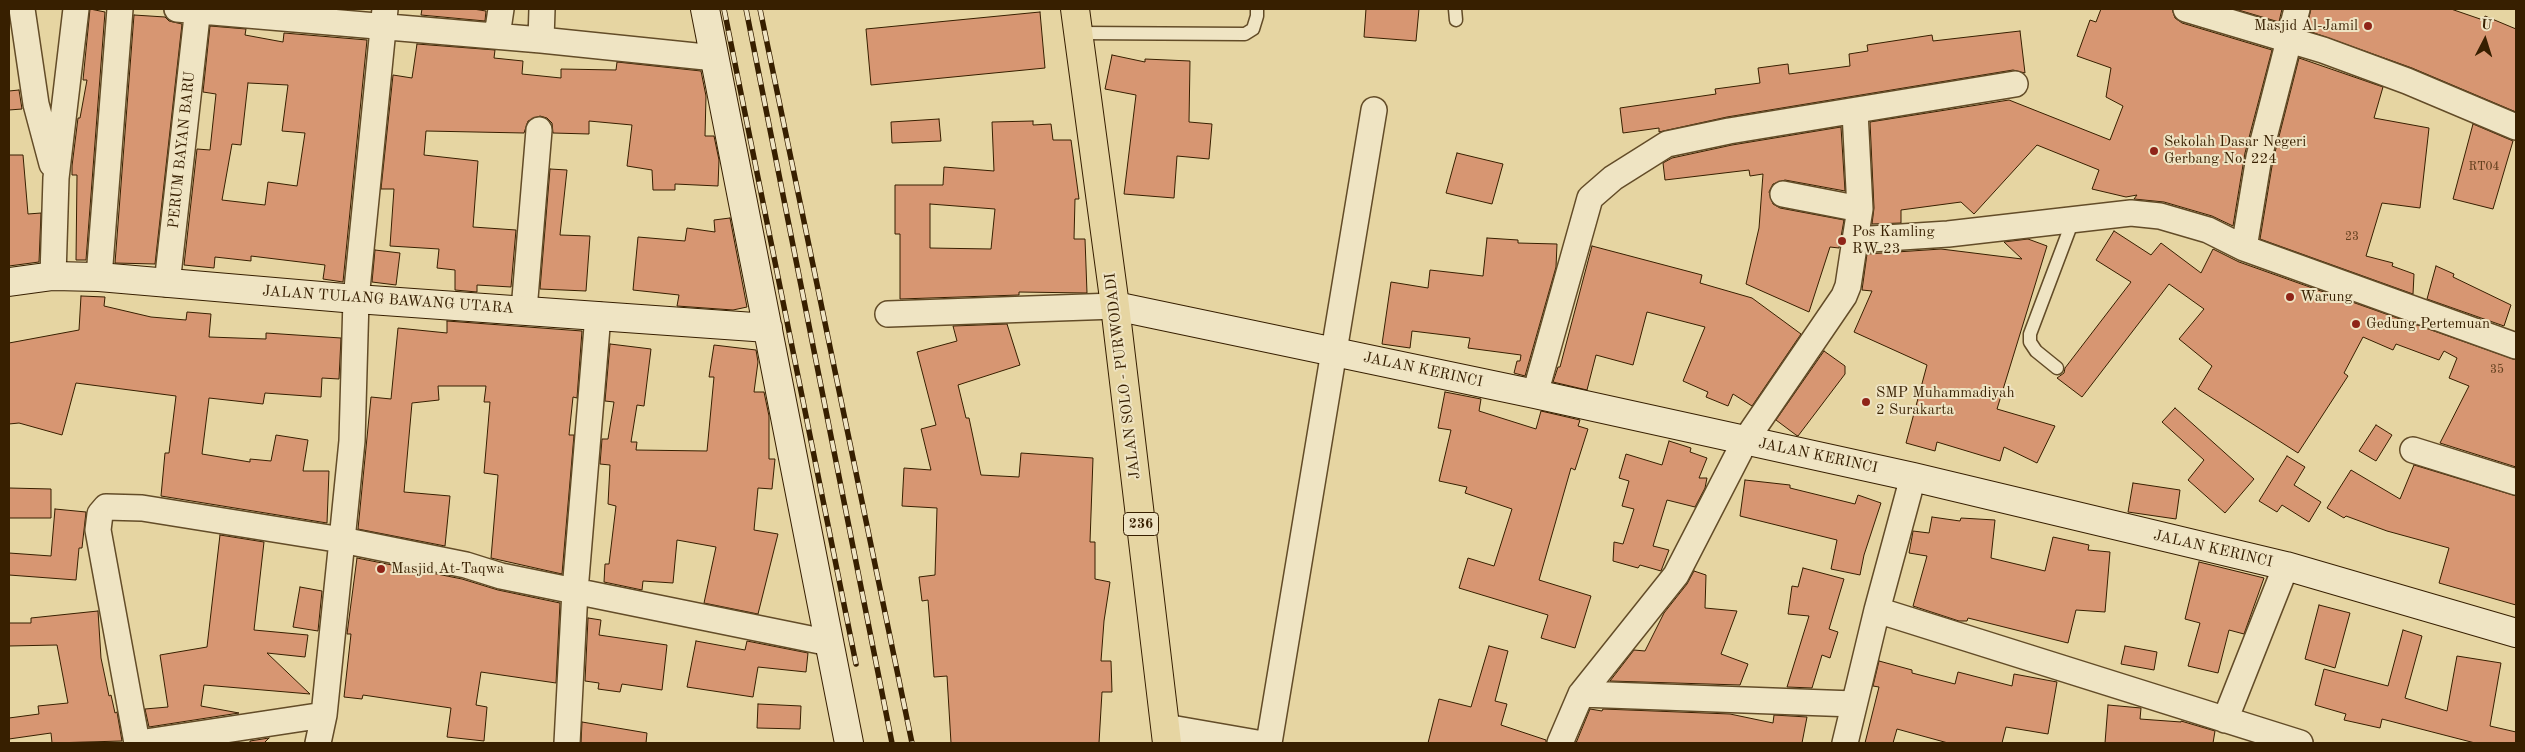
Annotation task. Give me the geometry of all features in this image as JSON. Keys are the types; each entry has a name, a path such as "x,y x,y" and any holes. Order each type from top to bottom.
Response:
{"main road":[{"name":"JALAN SOLO - PURWODADI","path":"1076,21 1115,306 1166,735"}],"street":[{"path":"22,9 36,104 56,178"},
{"path":"53,276 56,178 76,9"},
{"path":"98,277 120,9"},
{"path":"496,36 500,9"},
{"path":"541,40 542,9"},
{"path":"705,9 849,743"},
{"path":"2186,9 2324,50 2406,81 2516,127"},
{"path":"2244,248 2260,156 2297,9"},
{"path":"188,11 384,18 496,36 714,58"},
{"name":"PERUM BAYAN BARU","path":"167,284 188,11"},
{"path":"318,743 324,715 352,442 356,299 384,18"},
{"path":"1534,394 1590,198 1600,188 1667,144 1729,131 1855,112 2015,84"},
{"path":"1269,743 1374,110"},
{"path":"1560,743 1581,694 1676,575 1745,441 1844,296 1848,286 1860,209 1855,112"},
{"path":"524,310 539,130"},
{"path":"1783,194 1860,209"},
{"path":"1855,240 1948,234 2131,214 2160,216 2208,230 2244,248 2516,346"},
{"name":"JALAN TULANG BAWANG UTARA","path":"9,282 53,276 98,277 356,299 768,328"},
{"path":"888,314 1115,306"},
{"name":"JALAN KERINCI","path":"1115,306 1534,394 1913,477 2286,566 2516,632"},
{"path":"567,743 575,591 598,315"},
{"path":"2413,450 2516,482"},
{"path":"1845,743 1877,610 1913,477"},
{"path":"324,715 138,743 98,530 100,514 106,508 142,508 342,540 575,591 830,643"},
{"path":"2225,720 2286,566"},
{"path":"1877,610 2300,743"},
{"path":"1581,694 1854,704"},
{"path":"1166,735 1257,743"}],"lane":[{"path":"1076,21 1245,34 1253,29 1257,9"},
{"path":"2057,368 2036,351 2030,342 2030,334 2073,220"}],"building":[{"path":"90,9 105,12 86,260 76,260 77,175 72,175 72,166 78,118 80,118 87,80 83,80"},
{"path":"422,9 473,9 486,11 485,21 421,15"},
{"path":"1366,9 1419,9 1416,41 1364,37"},
{"path":"2101,9 2172,9 2175,18 2182,23 2272,50 2245,153 2233,226 2212,216 2164,202 2134,199 2137,195 2126,197 2092,189 2099,170 2037,145 1974,214 1961,202 1901,210 1901,223 1872,224 1874,208 1870,122 2009,100 2110,140 2123,106 2106,97 2111,68 2077,56 2090,20 2096,22"},
{"path":"2235,9 2282,9 2279,22"},
{"path":"2311,9 2451,9 2483,20 2485,16 2516,29 2516,112 2412,68 2306,30"},
{"path":"1040,12 1045,68 871,85 866,29"},
{"path":"134,15 165,17 169,21 182,24 155,264 115,263"},
{"path":"210,26 246,29 245,35 283,42 284,33 367,40 343,282 323,279 325,265 251,256 251,261 215,257 214,268 184,265 197,149 210,150 216,94 203,92","holes":["248,83 288,85 282,131 305,133 297,186 268,182 265,205 222,200 232,144 241,145"]},
{"path":"2020,31 2025,73 2013,70 1727,117 1659,132 1659,128 1623,133 1620,108 1716,94 1715,89 1760,83 1758,68 1788,64 1789,74 1850,66 1849,54 1868,51 1867,45 1932,35 1933,41"},
{"path":"417,44 495,50 494,58 523,61 522,74 561,78 561,69 616,70 617,62 701,71 706,96 705,136 714,136 719,160 718,186 675,184 675,190 653,190 652,170 627,166 632,125 589,121 589,134 553,133 552,123 547,118 540,116 528,121 524,133 426,131 424,155 478,161 473,227 516,230 511,287 477,285 477,292 455,290 455,270 437,268 439,249 390,246 394,189 381,189 393,75 412,78"},
{"path":"1112,55 1145,62 1145,59 1190,61 1189,122 1212,124 1209,159 1177,156 1174,198 1124,194 1136,95 1105,89"},
{"path":"2299,58 2383,87 2374,118 2429,128 2420,208 2382,203 2366,256 2393,263 2392,266 2414,274 2413,294 2260,239 2273,160"},
{"path":"19,90 22,109 9,110 9,91"},
{"path":"939,119 941,141 892,143 891,122"},
{"path":"1033,121 1033,125 1051,124 1053,140 1071,140 1079,199 1075,199 1074,239 1085,239 1087,293 1019,292 1019,295 900,299 900,234 895,234 895,185 943,185 944,167 994,171 992,122","holes":["930,204 995,209 991,249 930,248"]},
{"path":"2473,124 2513,141 2493,209 2453,199"},
{"path":"1841,127 1845,191 1785,180 1773,184 1769,192 1773,204 1780,208 1844,220 1839,248 1830,247 1809,312 1746,284 1759,228 1763,174 1750,176 1749,170 1665,180 1663,163 1672,158 1732,145"},
{"path":"1457,153 1503,164 1492,204 1446,193"},
{"path":"9,155 23,155 28,214 41,213 39,262 9,266"},
{"path":"550,169 567,170 560,235 590,236 586,291 540,289"},
{"path":"730,218 747,307 733,310 677,306 679,295 633,290 638,237 685,241 687,228 715,232 714,220"},
{"path":"2114,231 2151,255 2161,243 2201,273 2213,249 2239,262 2516,360 2516,467 2440,443 2469,386 2449,378 2457,358 2444,351 2439,360 2396,344 2393,350 2363,337 2344,373 2348,376 2298,453 2198,389 2212,366 2179,339 2204,309 2169,284 2082,397 2057,378 2064,373 2065,368 2131,282 2096,260"},
{"path":"1487,238 1518,240 1518,243 1557,244 1556,267 1525,376 1514,373 1517,361 1520,361 1521,355 1468,348 1470,338 1412,331 1410,348 1382,344 1391,282 1428,288 1430,270 1483,276"},
{"path":"2028,239 2047,246 1997,409 2055,426 2037,463 2004,447 2000,461 1937,442 1935,451 1906,443 1927,365 1854,332 1872,291 1862,290 1867,254 1941,249 2022,259 2004,242"},
{"path":"1592,246 1702,275 1700,283 1752,298 1801,334 1752,406 1733,394 1728,406 1706,397 1708,392 1683,381 1705,327 1647,312 1633,365 1596,355 1587,390 1553,382 1558,367 1560,367"},
{"path":"375,250 400,253 396,285 372,282"},
{"path":"2436,266 2454,274 2453,277 2511,305 2504,326 2427,299"},
{"path":"81,296 105,297 104,306 151,317 186,320 187,312 211,314 209,337 266,339 266,333 341,338 339,379 322,378 321,397 265,393 263,404 209,398 202,454 250,462 250,459 271,461 276,435 308,440 303,471 329,471 327,523 161,496 165,453 169,453 176,396 76,383 62,435 19,423 9,424 9,343 79,330"},
{"path":"447,321 582,331 577,398 573,397 569,435 574,435 562,574 491,558 498,475 484,473 490,402 484,402 486,386 438,386 439,400 412,403 404,492 450,496 445,546 358,529 371,397 391,399 398,328 447,333"},
{"path":"1007,324 1020,365 958,385 966,418 969,418 981,475 1019,477 1021,453 1093,458 1090,542 1095,542 1095,579 1110,582 1104,621 1101,661 1111,661 1112,692 1102,692 1099,743 951,743 947,676 934,677 928,600 922,601 919,577 935,575 937,508 902,506 904,468 931,470 921,429 936,425 917,352 957,341 953,326"},
{"path":"610,344 651,349 644,406 637,405 631,442 637,442 636,450 707,451 714,377 709,377 714,345 756,350 758,362 754,392 764,392 769,416 769,459 775,459 772,489 758,488 754,530 778,534 758,614 704,603 716,547 677,540 673,583 643,581 642,590 604,582 605,564 609,564 616,506 608,504 610,465 600,464 602,439 608,439 614,402 605,401"},
{"path":"1824,351 1845,366 1845,374 1798,436 1776,420"},
{"path":"1445,392 1481,399 1479,411 1536,429 1541,411 1580,420 1578,426 1588,429 1575,470 1571,468 1539,580 1591,596 1575,648 1541,638 1548,615 1459,588 1468,558 1494,566 1512,509 1465,493 1467,487 1439,481 1451,430 1438,428"},
{"path":"2175,408 2254,479 2225,513 2188,480 2204,460 2162,422"},
{"path":"2376,425 2392,435 2376,461 2359,451"},
{"path":"1669,441 1691,448 1690,452 1707,458 1699,478 1707,478 1705,488 1695,507 1667,500 1653,546 1669,550 1661,571 1640,565 1638,568 1613,561 1614,542 1623,544 1634,509 1622,506 1629,481 1619,478 1626,454 1662,465"},
{"path":"2287,456 2305,467 2294,485 2321,502 2309,522 2282,505 2277,512 2259,501"},
{"path":"2414,465 2516,496 2516,605 2439,583 2449,548 2387,531 2346,516 2344,518 2327,508 2351,470 2400,499"},
{"path":"1745,480 1790,485 1790,488 1855,504 1858,495 1881,503 1864,555 1860,575 1831,569 1837,540 1740,516"},
{"path":"2133,483 2180,490 2176,519 2128,512"},
{"path":"9,488 51,489 51,518 9,518"},
{"path":"55,509 86,512 82,548 79,548 76,580 9,575 9,553 51,556"},
{"path":"1932,517 1960,521 1961,518 1995,520 1991,558 2045,571 2053,537 2089,545 2088,550 2110,552 2105,612 2076,610 2068,643 1968,618 1967,621 1959,621 1913,606 1927,556 1909,553 1913,531 1929,533"},
{"path":"220,535 264,542 254,630 308,635 305,657 267,653 310,694 204,685 201,706 239,713 149,727 145,709 168,707 160,655 207,647"},
{"path":"357,558 462,579 498,590 560,603 556,683 481,672 476,705 487,707 484,741 447,737 451,708 363,695 362,699 344,697 351,634 347,634"},
{"path":"2199,562 2264,578 2244,634 2229,630 2218,673 2188,666 2200,623 2185,619"},
{"path":"1803,568 1844,579 1829,629 1838,632 1830,658 1822,655 1812,688 1787,687 1809,616 1788,614 1792,586 1798,587"},
{"path":"1694,571 1706,575 1705,608 1737,611 1721,654 1748,664 1740,685 1610,681 1634,650 1645,651 1664,613 1687,584"},
{"path":"300,587 322,591 318,631 293,627"},
{"path":"2319,605 2350,613 2335,668 2305,659"},
{"path":"98,611 101,658 109,696 111,695 115,713 117,712 122,741 52,743 51,733 9,739 9,718 39,714 38,706 68,703 57,645 9,646 9,623 31,623 31,618"},
{"path":"588,618 601,620 599,635 667,645 662,690 622,684 620,692 598,689 599,683 585,681"},
{"path":"2403,630 2422,636 2405,698 2447,711 2457,656 2501,663 2490,726 2516,732 2516,743 2475,743 2382,719 2380,728 2344,720 2346,714 2315,705 2324,669 2388,686"},
{"path":"696,641 745,650 747,641 808,653 806,672 758,667 753,697 687,687"},
{"path":"1489,646 1508,651 1495,701 1507,704 1501,725 1546,740 1546,743 1428,743 1439,699 1471,707"},
{"path":"2125,646 2157,652 2154,670 2121,664"},
{"path":"1879,661 1912,670 1912,673 1955,684 1958,672 2012,686 2014,674 2057,682 2048,734 2006,727 2002,743 1948,743 1897,729 1893,743 1865,743 1879,687 1873,686"},
{"path":"758,704 801,706 800,729 757,728"},
{"path":"2108,705 2141,708 2140,719 2181,721 2215,731 2213,743 2105,743"},
{"path":"1590,709 1602,711 1603,709 1730,714 1773,723 1774,715 1807,717 1802,743 1576,743"},
{"path":"582,722 647,733 646,743 581,743"},
{"path":"269,738 264,743 250,743 250,741"}],"railway":[{"path":"724,9 856,664"},
{"path":"746,9 892,743"},
{"path":"760,9 912,743"}],"place":[{"name":"Masjid Al-Jamil","path":"2368,26"},
{"name":"Sekolah Dasar Negeri Gerbang No. 224","path":"2154,151"},
{"name":"Pos Kamling RW 23","path":"1842,241"},
{"name":"Warung","path":"2290,297"},
{"name":"Gedung Pertemuan","path":"2356,324"},
{"name":"SMP Muhammadiyah 2 Surakarta","path":"1866,402"},
{"name":"Masjid At-Taqwa","path":"381,569"}]}
